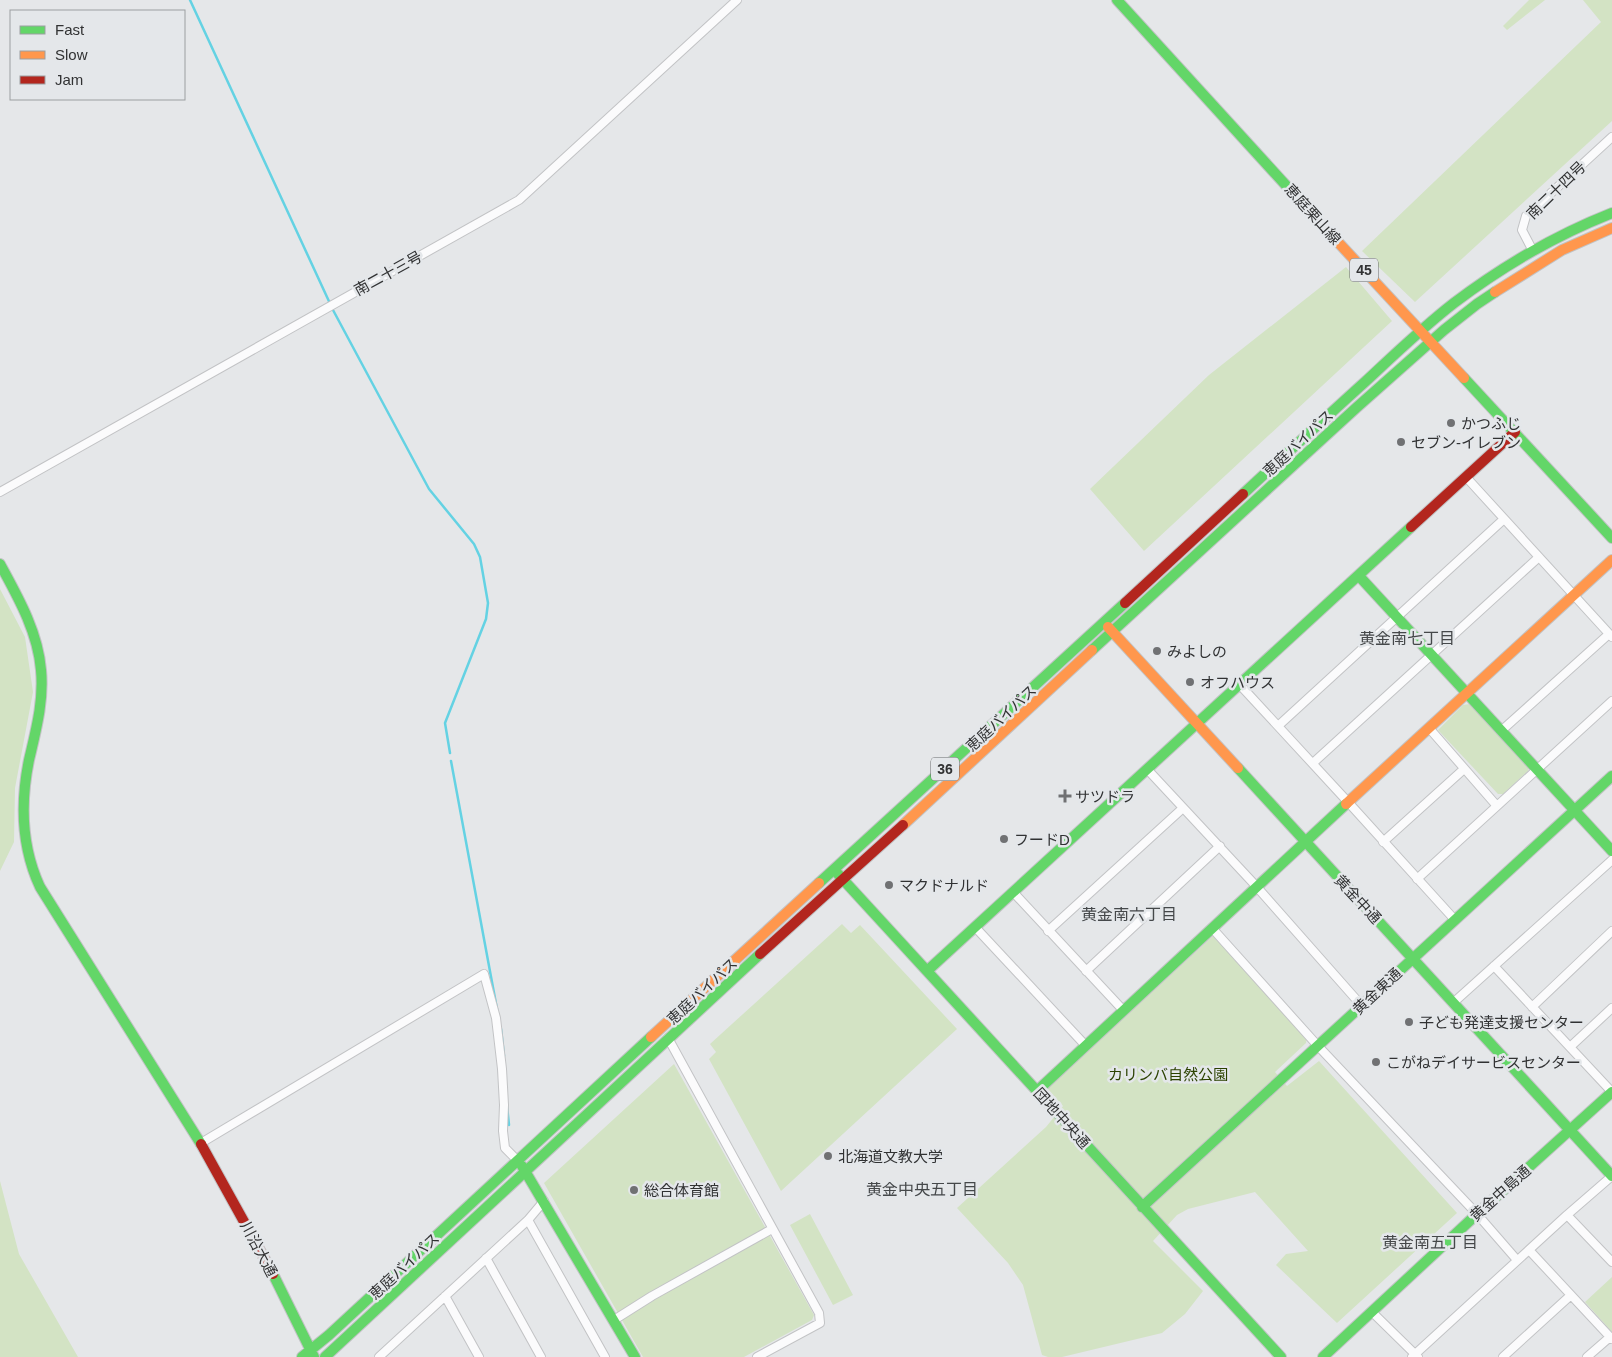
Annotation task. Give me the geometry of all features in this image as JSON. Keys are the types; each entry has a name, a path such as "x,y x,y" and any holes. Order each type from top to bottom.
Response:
{"main road":[{"name":"恵庭栗山線","path":"1117,0 1430,343 1612,538"},
{"name":"恵庭バイパス","path":"309,1355 1420,331 1467,293 1533,251 1552,240 1612,213"},
{"name":"恵庭バイパス","path":"325,1357 668,1038 1356,408 1430,343 1500,287 1562,250 1612,228"},
{"path":"927,971 1515,432"},
{"path":"1037,1091 1256,886 1612,560"},
{"name":"川沿大通","path":"0,564 26,613 40,660 42,684 41,710 26,772 24,794 25,846 31,866 40,887 200,1142 266,1260 309,1355"},
{"path":"1359,576 1612,851"},
{"name":"黄金中通","path":"1104,623 1612,1176"},
{"name":"黄金東通","path":"1142,1207 1612,776"},
{"name":"団地中央通","path":"834,870 1281,1357"},
{"name":"黄金中島通","path":"1323,1357 1612,1092"},
{"path":"518,1162 544,1201 635,1357"}],"street":[{"name":"南二十三号","path":"0,492 519,200 737,0"},
{"name":"南二十四号","path":"1533,251 1522,230 1526,216 1612,137"},
{"path":"1466,477 1611,635 1501,731"},
{"path":"1278,726 1504,519"},
{"path":"1312,763 1540,557"},
{"path":"1240,685 1455,920"},
{"path":"1417,879 1612,700"},
{"path":"1429,728 1497,806"},
{"path":"1148,769 1220,846 1362,1006"},
{"path":"1383,842 1464,769"},
{"path":"1048,931 1183,808"},
{"path":"1086,971 1220,846"},
{"path":"1454,1003 1612,860"},
{"path":"1013,892 1123,1010"},
{"path":"975,926 1086,1046"},
{"path":"1212,928 1318,1046 1477,1214 1517,1260"},
{"path":"1532,1007 1612,931"},
{"path":"1494,966 1612,1092"},
{"path":"200,1142 484,974 496,1018 502,1069 505,1148 518,1162"},
{"path":"1570,1047 1612,1008"},
{"path":"668,1038 819,1313 820,1323 757,1357"},
{"path":"1372,1312 1415,1356 1517,1260 1612,1176"},
{"path":"383,1356 528,1220 544,1201"},
{"path":"1567,1215 1612,1262"},
{"path":"528,1220 605,1357"},
{"path":"614,1320 652,1296 772,1228"},
{"path":"1528,1250 1611,1338 1587,1357"},
{"path":"486,1258 541,1357"},
{"path":"1503,1357 1571,1295"},
{"path":"445,1296 479,1357"}],"green space":[{"path":"1529,0 1545,0 1507,30 1503,26"},
{"path":"1583,0 1612,0 1612,121 1415,302 1362,251 1601,22"},
{"path":"1346,267 1392,321 1144,551 1090,489 1209,375"},
{"path":"0,589 25,637 33,692 15,788 14,842 0,871"},
{"path":"1470,704 1529,767 1528,771 1503,794 1498,794 1438,730 1463,705"},
{"path":"842,924 851,933 860,925 957,1029 781,1191 709,1059 716,1052 710,1044"},
{"name":"カリンバ自然公園","path":"1213,936 1307,1037 1306,1043 1275,1072 1287,1086 1319,1061 1457,1213 1337,1323 1276,1265 1286,1254 1308,1251 1255,1192 1188,1209 1177,1215 1153,1241 1203,1291 1185,1314 1162,1333 1062,1357 1042,1355 1023,1285 1008,1263 957,1208 1046,1127 1063,1106 1047,1088"},
{"path":"674,1064 814,1315 812,1320 744,1357 643,1357 544,1183"},
{"path":"0,1181 19,1254 78,1357 0,1357"},
{"path":"810,1214 853,1295 833,1305 790,1225"},
{"path":"1612,1277 1612,1332 1585,1302"}],"waterway":[{"path":"190,0 333,310 429,489 474,544 480,557 488,603 486,619 445,723 450,753"},
{"path":"451,761 497,1009"},
{"path":"501,1029 504,1056"},
{"path":"507,1106 509,1125"}],"traffic: fast":[{"path":"1117,0 1324,227"},
{"path":"1243,494 1409,341 1454,303 1491,276 1530,252 1612,213"},
{"path":"1092,650 1356,408 1444,330 1495,292"},
{"path":"1464,378 1612,538"},
{"path":"927,971 1411,527"},
{"path":"0,564 31,628 36,642 41,670 42,682 37,727 24,793 24,825 29,856 34,872 40,887 201,1144"},
{"path":"1359,576 1612,851"},
{"path":"819,883 1125,603"},
{"path":"1238,768 1612,1176"},
{"path":"1142,1207 1612,776"},
{"path":"1037,1091 1346,804"},
{"path":"838,874 1281,1357"},
{"path":"325,1357 760,954"},
{"path":"302,1357 329,1335 651,1037"},
{"path":"1323,1357 1612,1092"},
{"path":"522,1166 635,1357"},
{"path":"273,1274 314,1357"}],"traffic: slow":[{"path":"1324,227 1464,378"},
{"path":"1495,292 1562,250 1612,228"},
{"path":"1346,804 1612,560"},
{"path":"1108,627 1238,768"},
{"path":"903,825 1092,650"},
{"path":"651,1037 819,883"}],"traffic: jam":[{"path":"1411,527 1515,432"},
{"path":"1125,603 1243,494"},
{"path":"760,954 903,825"},
{"path":"201,1144 273,1274"}],"place":[{"name":"かつふじ","path":"1451,423"},
{"name":"セブン-イレブン","path":"1401,442"},
{"name":"みよしの","path":"1157,651"},
{"name":"オフハウス","path":"1190,682"},
{"name":"サツドラ","path":"1065,796"},
{"name":"フードD","path":"1004,839"},
{"name":"マクドナルド","path":"889,885"},
{"name":"子ども発達支援センター","path":"1409,1022"},
{"name":"こがねデイサービスセンター","path":"1376,1062"},
{"name":"北海道文教大学","path":"828,1156"},
{"name":"総合体育館","path":"634,1190"}],"district":[{"name":"黄金南七丁目","path":"1407,638"},
{"name":"黄金南六丁目","path":"1129,914"},
{"name":"黄金中央五丁目","path":"922,1189"},
{"name":"黄金南五丁目","path":"1430,1242"}]}
